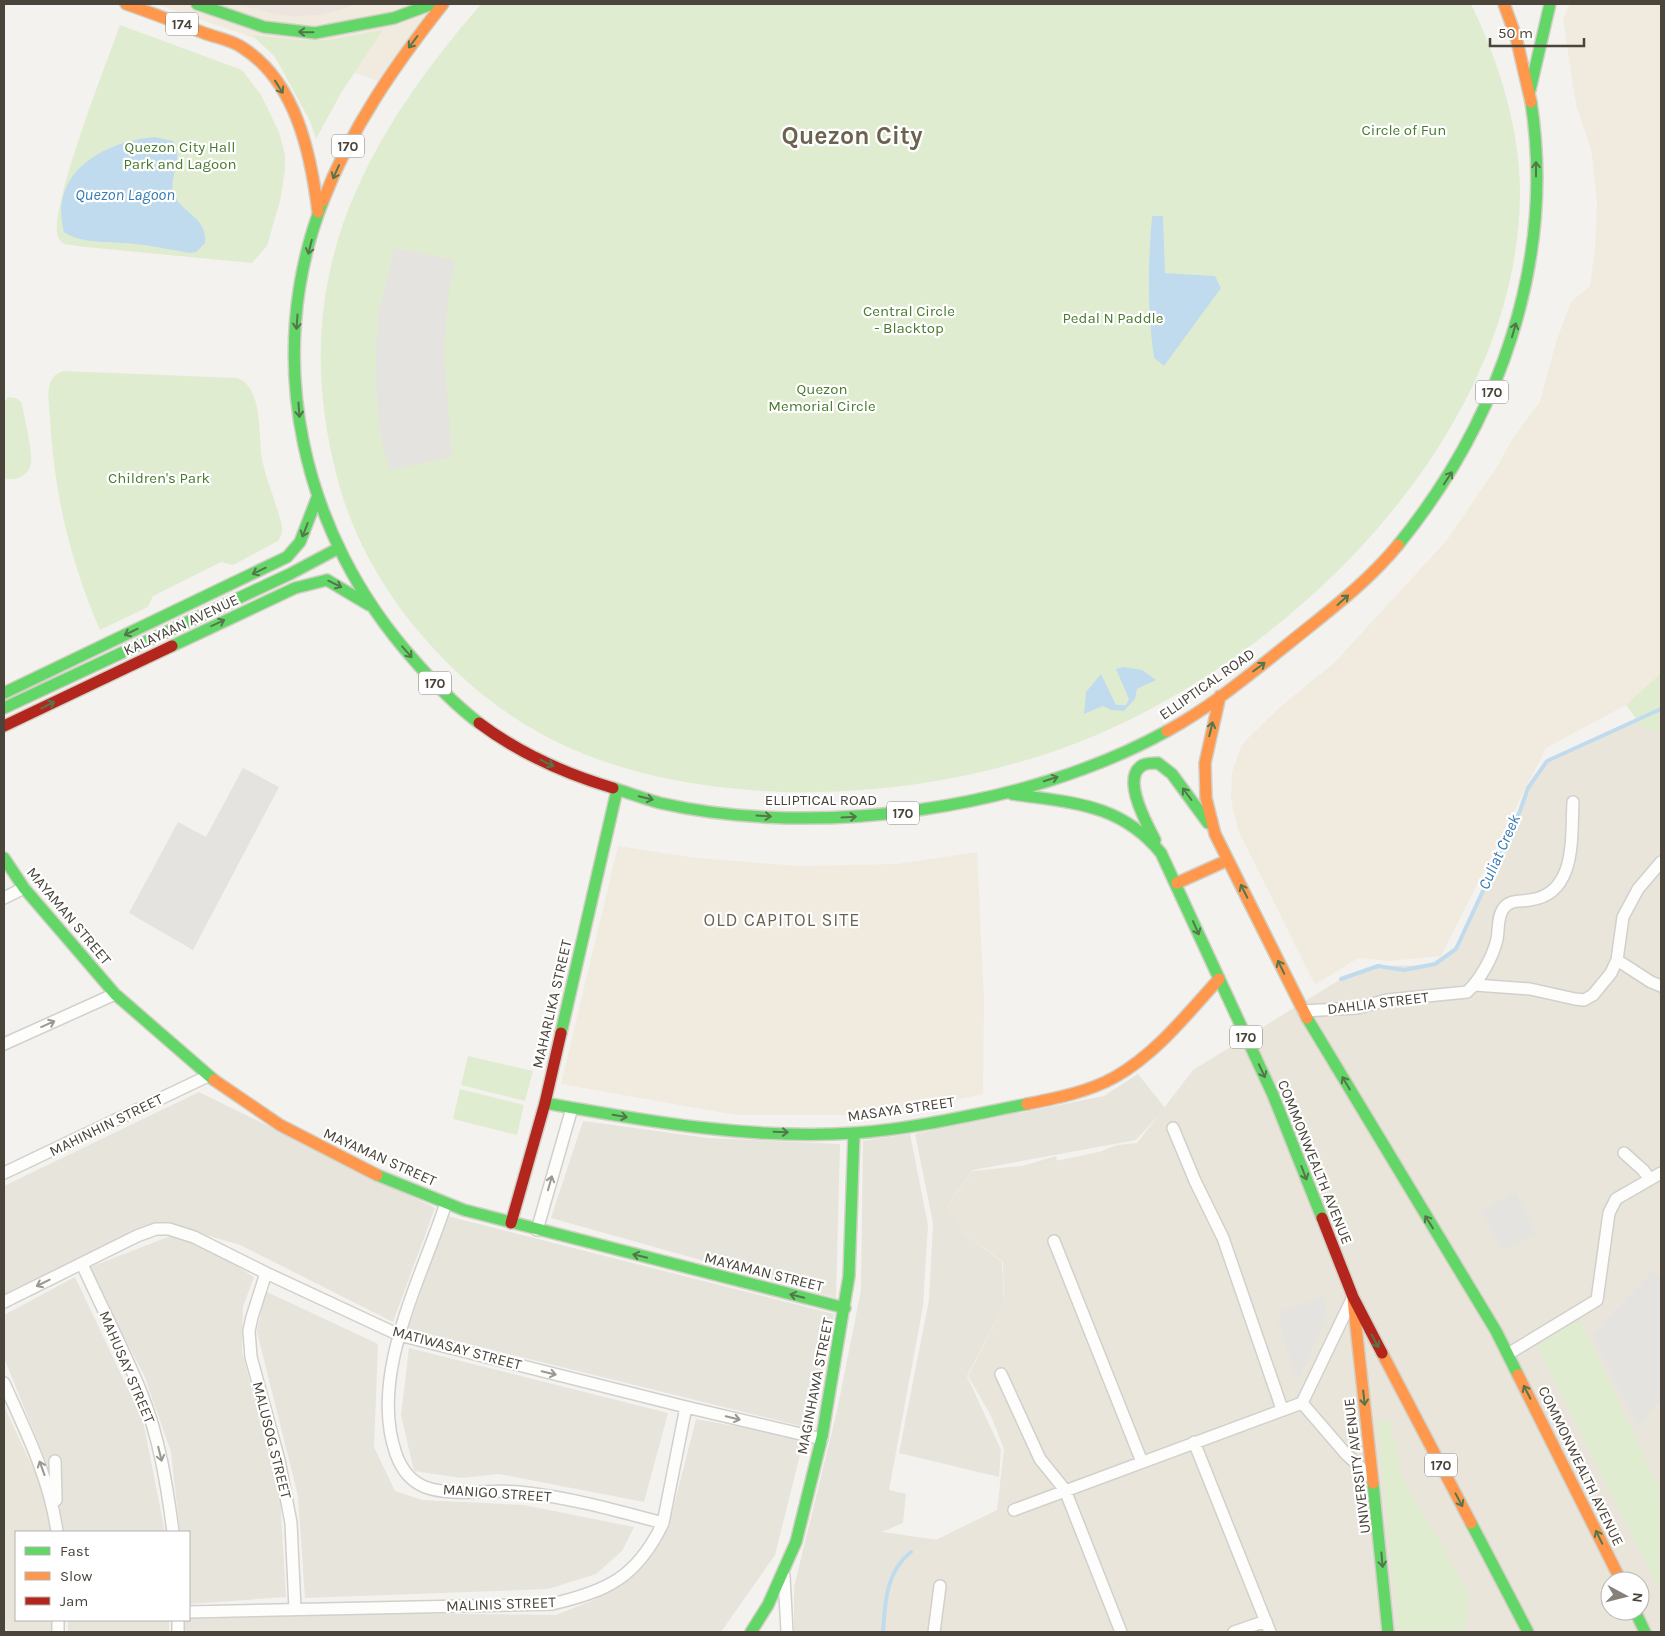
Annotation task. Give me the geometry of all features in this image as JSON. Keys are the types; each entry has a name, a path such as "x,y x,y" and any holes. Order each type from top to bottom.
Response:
{"main road":[{"name":"174","path":"126,4 238,45 255,56 265,66 283,93 305,143 314,182 318,212"},
{"name":"174","path":"197,4 253,24 284,31 307,33 336,30 380,21 432,4"},
{"name":"ELLIPTICAL ROAD","path":"443,4 405,52 355,132 318,212 301,282 295,362 304,448 317,498 337,549 371,606 422,669 484,727 504,741 549,765 617,790 694,808 737,814 800,818 902,813 936,808 1048,781 1107,759 1167,730 1220,696 1333,609 1385,559 1431,504 1471,438 1488,403 1508,351 1519,312 1529,264 1535,215 1536,166 1530,91 1516,36 1504,4"},
{"path":"1530,91 1550,4"},
{"name":"KALAYAAN AVENUE","path":"4,693 287,557 300,542 317,498"},
{"name":"KALAYAAN AVENUE","path":"4,708 337,549"},
{"path":"287,557 297,561 294,571"},
{"name":"KALAYAAN AVENUE","path":"4,726 174,644 304,585 327,580 371,606"},
{"name":"COMMONWEALTH AVENUE","path":"1220,696 1205,763 1206,798 1215,834 1303,1011 1508,1354 1616,1571"},
{"path":"1161,853 1138,804 1133,787 1133,778 1145,764 1158,763 1172,774 1215,834"},
{"name":"MAHARLIKA STREET","path":"511,1223 545,1103 617,790"},
{"name":"COMMONWEALTH AVENUE","path":"1004,792 1089,806 1113,815 1144,833 1161,853 1177,883 1273,1095 1352,1298 1528,1632"},
{"name":"MAYAMAN STREET","path":"4,858 24,888 115,994 208,1076 280,1125 309,1141 361,1168 446,1203 537,1230 845,1308"},
{"path":"1177,883 1228,860"},
{"name":"MASAYA STREET","path":"545,1103 626,1117 717,1128 854,1132 911,1126 1072,1095 1092,1088 1134,1065 1155,1049 1219,979"},
{"name":"MAGINHAWA STREET","path":"751,1632 769,1605 784,1576 822,1439 845,1308 850,1263 854,1132"},
{"name":"UNIVERSITY AVENUE","path":"1352,1298 1388,1632"}],"street":[{"path":"1475,985 1493,950 1499,915 1504,907 1517,900 1530,900 1552,892 1569,866 1573,802"},
{"name":"DAHLIA STREET","path":"1303,1011 1339,1010 1401,998 1462,994 1475,985 1530,989 1584,1000 1599,990 1617,960 1623,917 1638,889 1661,862"},
{"path":"4,898 24,888"},
{"path":"1617,960 1651,982 1661,986"},
{"path":"4,1044 115,994"},
{"name":"MAHINHIN STREET","path":"4,1173 208,1076"},
{"path":"537,1230 572,1108"},
{"path":"1173,1128 1195,1181 1223,1238 1282,1410"},
{"path":"1624,1153 1644,1170 1650,1179"},
{"path":"1508,1354 1597,1300 1612,1204 1616,1198 1661,1173"},
{"name":"MANIGO STREET","path":"446,1203 400,1335 391,1370 389,1424 399,1464 411,1479 426,1487 445,1491 502,1490 547,1495 598,1505 663,1523"},
{"name":"MATIWASAY STREET","path":"4,1302 137,1236 156,1229 169,1229 194,1237 266,1273 400,1335 822,1439"},
{"path":"1054,1241 1142,1462"},
{"name":"MAHUSAY STREET","path":"82,1264 141,1392 149,1415 164,1472 173,1531"},
{"name":"MALUSOG STREET","path":"266,1273 252,1317 250,1331 251,1357 278,1460 292,1523 295,1609"},
{"path":"1014,1510 1302,1402 1352,1298"},
{"path":"1001,1374 1040,1459 1065,1490 1121,1632"},
{"path":"4,1383 41,1465 53,1503 57,1531"},
{"path":"1302,1402 1346,1454 1372,1478"},
{"name":"MALINIS STREET","path":"190,1612 552,1604 594,1593 619,1579 643,1555 663,1523 686,1407"},
{"path":"1194,1442 1270,1632"},
{"path":"54,1461 57,1531"},
{"path":"784,1576 787,1632"},
{"path":"934,1632 940,1586"},
{"path":"1234,1632 1266,1621"}],"shaded area":[{"path":"156,4 443,4 384,83"},
{"path":"237,4 360,4 319,15 292,16 271,13"},
{"path":"1570,4 1661,4 1661,678 1626,705 1546,748 1441,956 1390,961 1358,958 1315,985 1238,830 1231,799 1232,772 1241,747 1248,738 1280,707 1334,663 1447,540 1498,465 1513,438 1540,402 1556,342 1571,302 1590,286 1595,248 1597,204 1591,149 1576,105 1563,19"},
{"path":"394,248 455,260 448,298 444,353 452,457 390,470 382,443 377,408 376,354 378,316"},
{"path":"1661,709 1661,1632 883,1632 886,1595 897,1564 911,1552 997,1510 1004,1449 991,1416 968,1376 1004,1306 1003,1262 964,1233 947,1206 973,1171 1041,1164 1099,1152 1117,1145 1137,1143 1193,1070 1341,979 1378,966 1436,965 1456,949 1520,811 1528,788 1547,761"},
{"path":"243,768 279,787 193,950 129,913 178,822 206,837"},
{"path":"618,846 696,858 800,866 897,864 977,852 984,1000 983,1094 902,1111 853,1115 736,1115 561,1084"},
{"path":"1138,1074 1165,1108 1136,1140 973,1170 947,1206 964,1233 1002,1262 1004,1306 967,1376 1001,1450 999,1477 899,1453 929,1300 933,1223 915,1134 1104,1096"},
{"path":"199,1092 435,1208 393,1322 240,1245 182,1228 142,1227 4,1296 4,1186"},
{"path":"583,1121 708,1138 840,1144 836,1298 551,1218"},
{"path":"910,1134 928,1225 923,1306 889,1490 906,1494 903,1523 882,1532 945,1541 1006,1509 1013,1305 996,1174 1056,1156 1058,1165 1265,1458 931,1632 794,1632 794,1587 837,1411 861,1290 863,1141"},
{"path":"1516,1192 1537,1233 1502,1251 1481,1211"},
{"path":"447,1216 834,1314 809,1428 408,1329"},
{"path":"173,1235 211,1250 254,1277 243,1307 242,1352 280,1497 286,1597 190,1604 190,1531 180,1531 171,1452 144,1375 88,1268"},
{"path":"1653,1271 1661,1278 1661,1399 1638,1428 1591,1334"},
{"path":"75,1277 143,1421 165,1531 62,1531 58,1491 4,1358 4,1315"},
{"path":"265,1291 378,1344 374,1447 395,1491 422,1500 524,1505 634,1527 622,1551 596,1574 548,1589 305,1598 298,1496 257,1332"},
{"path":"1323,1295 1328,1313 1300,1377 1296,1375 1286,1347 1278,1320 1279,1316 1283,1311"},
{"path":"409,1348 668,1413 644,1502 499,1474 461,1478 414,1471 401,1415"},
{"path":"4,1406 39,1481 49,1510 51,1531 15,1531 15,1621 53,1621 53,1632 4,1632"},
{"path":"696,1419 804,1439 775,1555 721,1632 184,1632 183,1621 190,1621 190,1619 391,1613 556,1615 596,1599 631,1570 669,1525"},
{"path":"68,1621 169,1621 169,1632 68,1632"}],"green space":[{"name":"Quezon Memorial Circle","path":"481,4 1471,4 1491,49 1499,73 1517,147 1520,197 1507,291 1474,382 1424,468 1360,547 1286,618 1204,678 1118,725 1030,759 964,776 931,782 897,787 830,792 762,791 678,781 638,772 600,760 563,745 527,726 493,703 460,675 419,632 384,585 356,533 337,477 324,407 321,342 328,280 344,222 368,166 399,112 437,58"},
{"name":"Quezon City Hall Park and Lagoon","path":"120,25 242,70 261,95 279,132 285,155 285,170 280,201 267,246 252,263 85,247 64,244 58,238 57,222 70,168"},
{"path":"383,30 341,93 316,139 310,121 275,57 252,35 299,40 329,40"},
{"name":"Children's Park","path":"63,371 237,378 246,384 252,392 256,403 263,464 282,527 282,534 278,541 233,565 221,562 153,596 148,607 100,630 89,604 72,552 55,473 49,391 52,379"},
{"path":"8,397 16,398 21,402 31,452 31,464 27,472 20,477 12,479 4,478 4,403"},
{"path":"1661,673 1661,732 1643,728 1626,705"},
{"path":"468,1056 533,1071 525,1101 461,1085"},
{"path":"460,1089 524,1105 517,1135 453,1119"},
{"path":"1580,1319 1661,1493 1661,1592 1537,1346"},
{"path":"1382,1419 1390,1421 1403,1478 1469,1593 1468,1613 1464,1632 1399,1632 1377,1423"}],"water":[{"name":"Quezon Lagoon","path":"155,137 173,141 176,149 177,163 172,189 178,201 203,227 205,243 196,252 190,253 136,244 89,241 64,232 61,211 64,192 73,177 85,163 117,145"},
{"name":"Pedal N Paddle","path":"1152,216 1163,216 1165,273 1215,276 1221,288 1164,366 1154,358 1150,323 1149,270"},
{"path":"1124,667 1142,670 1156,680 1137,689 1135,699 1124,711 1111,710 1103,706 1084,714 1086,692 1101,674 1116,705 1126,705 1129,699 1116,669"}],"waterway":[{"name":"Culiat Creek","path":"1341,979 1378,966 1404,970 1435,964 1456,949 1520,811 1528,788 1547,761 1661,709"},
{"path":"883,1632 888,1588 896,1568 911,1552"}],"traffic: fast":[{"path":"197,4 264,27 315,33 394,18 432,4"},
{"path":"1530,90 1550,4"},
{"path":"1398,545 1433,497 1464,446 1491,393 1511,337 1526,280 1535,221 1537,162 1531,102"},
{"path":"323,201 305,261 295,322 295,383 304,444 320,502 344,558 376,611 429,677 479,723"},
{"path":"4,693 287,557 300,542 317,498"},
{"path":"4,708 290,574 337,549"},
{"path":"172,646 295,588 327,580 369,605"},
{"path":"613,788 660,803 721,813 786,818 853,817 920,810 986,798 1051,780 1111,758 1167,731"},
{"path":"1155,840 1137,801 1135,790 1134,780 1137,771 1145,764 1158,763 1172,774 1208,823"},
{"path":"561,1033 617,790"},
{"path":"1012,794 1075,803 1112,815 1129,824 1145,836 1161,853 1273,1095 1322,1218"},
{"path":"4,858 24,888 115,994 214,1080"},
{"path":"1307,1018 1496,1331 1518,1375"},
{"path":"545,1103 660,1122 777,1134 877,1131 1027,1104"},
{"path":"751,1632 768,1605 796,1542 822,1437 849,1276 854,1133"},
{"path":"377,1175 464,1210 845,1308"},
{"path":"1373,1483 1388,1632"},
{"path":"1471,1523 1528,1632"},
{"path":"1640,1621 1645,1632"}],"traffic: slow":[{"path":"126,4 234,43 261,62 276,80 298,121 311,167 318,212"},
{"path":"323,201 347,148 376,98 408,50 443,4"},
{"path":"1504,4 1516,37 1531,102"},
{"path":"1167,731 1199,712 1317,621 1373,573 1398,545"},
{"path":"1220,696 1205,763 1206,798 1215,834 1307,1018"},
{"path":"1177,883 1228,860"},
{"path":"1027,1104 1083,1091 1115,1077 1158,1045 1219,979"},
{"path":"214,1080 280,1125 377,1175"},
{"path":"1353,1299 1373,1483"},
{"path":"1382,1353 1471,1523"},
{"path":"1518,1375 1616,1571"}],"traffic: jam":[{"path":"4,726 172,646"},
{"path":"479,723 510,744 543,761 613,788"},
{"path":"511,1223 545,1103 561,1033"},
{"path":"1322,1218 1353,1297 1382,1353"}],"district":[{"name":"Quezon City","path":"852,135"},
{"name":"OLD CAPITOL SITE","path":"782,920"}],"park label":[{"name":"Circle of Fun","path":"1404,130"},
{"name":"Central Circle - Blacktop","path":"909,320"}]}
